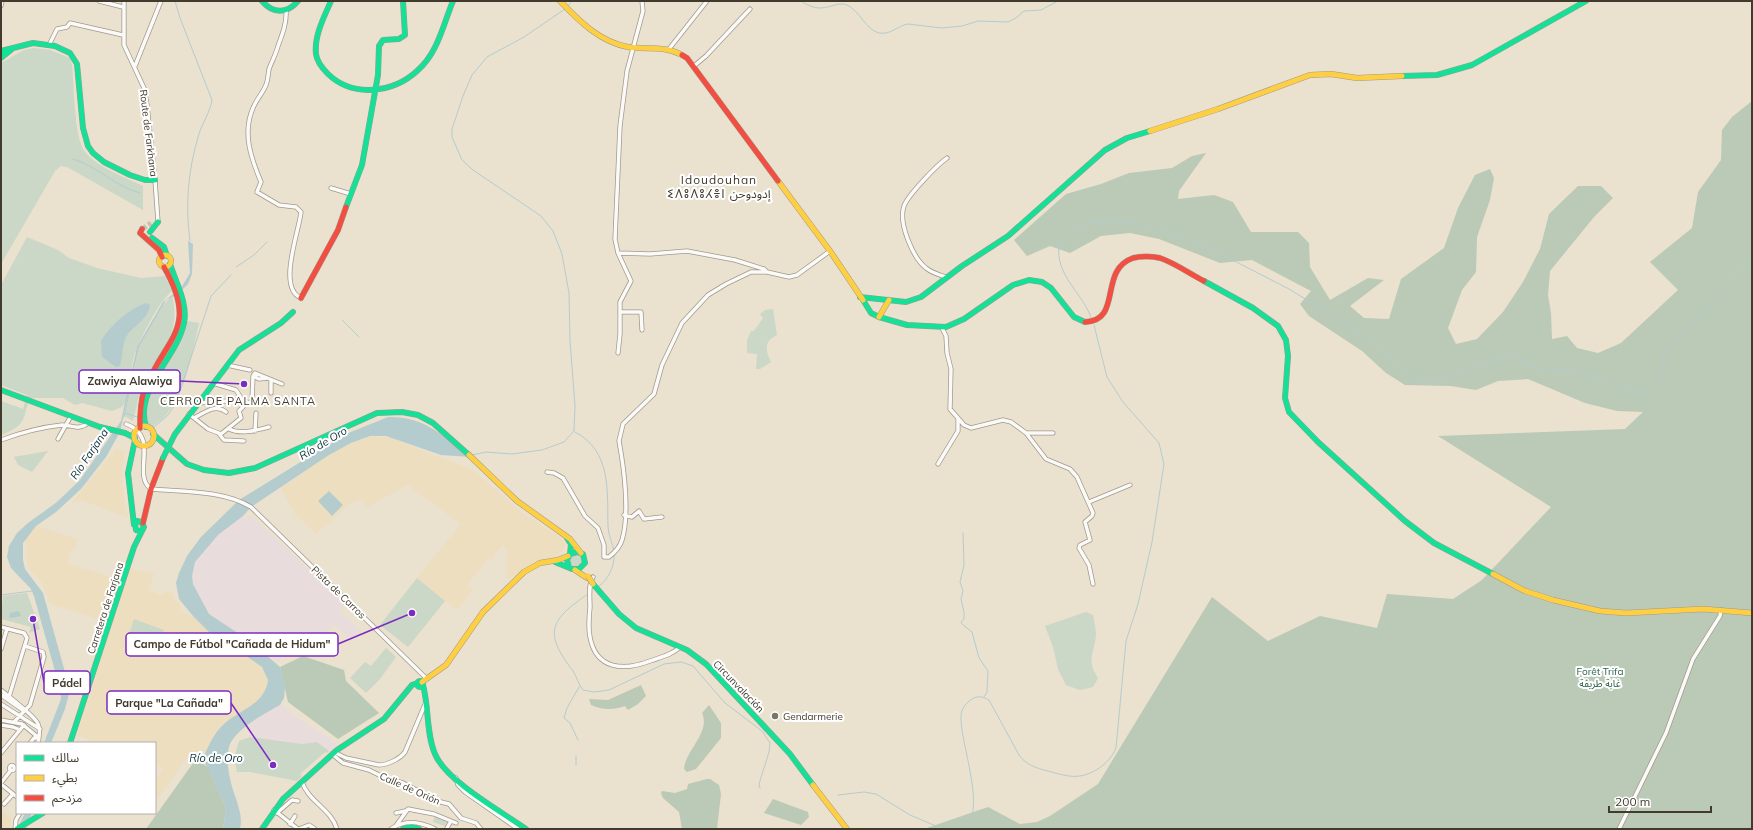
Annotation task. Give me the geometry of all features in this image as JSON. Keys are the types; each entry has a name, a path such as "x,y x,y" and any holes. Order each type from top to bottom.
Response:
{"street":[{"path":"1,6 2,1"},
{"path":"99,1 123,7"},
{"name":"Route de Farkhana","path":"124,1 123,35 125,48 135,66 144,88 155,180 158,220"},
{"path":"135,66 161,1"},
{"path":"262,1 272,11 286,11 298,1"},
{"path":"330,1 317,42 316,55 329,77 345,88 364,91 376,90 399,83 414,74 423,66 437,47 454,1"},
{"path":"286,11 287,19 265,87 261,91 252,110 248,124 248,142 261,182 257,192 279,205 296,207 302,212 289,272 292,289 295,294 301,298 335,236 362,165 376,90 379,66 378,50 380,42 386,39 399,39 405,35 403,1"},
{"path":"618,352 620,302 631,281 618,253 615,229 620,126 633,47 643,11 642,1"},
{"path":"669,49 707,1"},
{"path":"860,298 906,302 917,299 946,277 1008,236 1100,154 1119,141 1218,109 1310,75 1331,74 1346,78 1368,78 1409,77 1450,72 1472,65 1488,57 1586,1"},
{"path":"560,2 598,35 620,45 633,47 659,46 687,58 830,251 871,313 879,317 907,325 942,328 960,321 1014,285 1022,281 1032,280 1044,282 1050,285 1072,315 1083,322 1094,322 1106,312 1112,277 1122,264 1131,259 1143,256 1166,260 1252,308 1278,326 1286,340 1288,356 1285,398 1289,412 1318,442 1405,521 1434,543 1519,588 1543,597 1575,605 1618,613 1697,609 1752,613"},
{"path":"694,66 706,56 750,9"},
{"path":"49,45 57,29 67,27 70,23 123,35"},
{"path":"1,51 12,50 33,43 49,45 67,51 76,60 82,123 85,138 92,152 101,160 133,177 145,181 155,180"},
{"path":"1,58 12,50"},
{"path":"946,277 932,272 922,265 910,246 904,219 904,206 938,164 947,158"},
{"path":"331,188 351,194"},
{"path":"151,223 158,220"},
{"path":"151,238 158,220"},
{"path":"142,230 140,233 151,238 164,247 164,256 159,263 164,267 177,288"},
{"path":"618,253 650,254 687,251 735,260 764,269 767,272"},
{"path":"547,472 559,475 565,481 585,516 596,525 602,535 604,557 611,555 622,539 624,514 624,478 618,441 619,433 626,420 654,394 662,365 682,323 708,296 726,284 752,272 767,272 794,277 830,251"},
{"path":"138,430 142,420 146,389 178,330 181,313 181,299 170,264 171,260 164,256"},
{"path":"164,267 170,264"},
{"path":"879,317 889,300"},
{"path":"141,522 134,527 140,531 143,529 141,522 151,489 163,458 175,434 189,414 239,350 251,340 281,324 293,312"},
{"path":"620,312 641,312 642,330"},
{"path":"942,328 946,336 946,353 951,369 950,409 958,419 970,428 997,421 1008,421 1026,432 1046,459 1073,471 1093,513 1092,516 1085,522 1090,540 1080,545 1079,548 1089,565 1093,584"},
{"path":"227,365 250,370"},
{"path":"243,401 250,403 252,401 253,376 257,372 282,384"},
{"path":"269,379 271,393"},
{"path":"213,383 235,388 243,401 243,407 239,411 241,418 224,434 219,434"},
{"path":"1,390 88,423 125,433 135,439 142,446"},
{"path":"198,403 227,401"},
{"path":"194,418 215,408 226,412"},
{"path":"142,420 146,427 152,430 153,434 161,442 193,467 226,474 255,468 365,418 384,412 399,411 420,416 436,424 531,512 572,541 585,558 584,565 589,577 590,591 591,643 597,655 608,664 624,667 639,665 673,653 680,647"},
{"path":"255,431 256,413"},
{"path":"189,414 208,429 219,434 224,440 244,441"},
{"path":"58,439 71,416"},
{"path":"938,464 958,431 958,419"},
{"path":"1,440 18,434 66,425 82,427 88,423"},
{"path":"126,424 138,430 142,435 145,481 151,489"},
{"path":"125,433 146,427"},
{"path":"229,429 236,432 255,431 269,427"},
{"name":"Carretera de Farjana","path":"134,547 134,527 128,473 132,450 138,430"},
{"path":"1026,432 1053,433"},
{"path":"151,442 153,434"},
{"path":"132,450 151,442 161,442"},
{"path":"1089,502 1130,485"},
{"name":"Pista de Carros","path":"151,489 223,496 239,500 251,507 421,683"},
{"name":"Carretera de Farjana","path":"132,510 141,522"},
{"path":"624,514 632,517 639,511 644,519 662,517"},
{"name":"Carretera de Farjana","path":"70,742 134,547 143,529"},
{"path":"561,532 571,544 567,560 569,567"},
{"path":"262,829 295,788 333,753 384,719 410,688 421,683 449,662 483,612 506,588 529,568 540,563 552,562 574,552 581,553"},
{"path":"552,562 569,567 589,577"},
{"path":"574,570 581,568 584,565"},
{"name":"Circunvalación","path":"589,577 605,598 636,628 691,652 706,664 782,744 818,788 847,829"},
{"path":"1619,829 1666,732 1691,662 1720,616 1721,610"},
{"path":"1,627 27,636 8,698"},
{"path":"1,649 7,629"},
{"path":"14,722 30,705 44,653 25,646"},
{"path":"421,683 426,701 435,754 444,769 526,829"},
{"path":"1,690 8,698"},
{"path":"1,695 22,707 24,711 36,721 40,729 38,742"},
{"path":"333,753 346,758 382,765 401,756 426,701"},
{"path":"1,704 40,729"},
{"path":"1,720 14,722 24,726 39,738"},
{"path":"1,725 20,730"},
{"path":"2,751 24,726"},
{"path":"31,742 34,738 39,738"},
{"name":"Calle de Orión","path":"333,753 343,762 403,783 436,802 449,804 462,818 476,823 481,829"},
{"path":"346,758 356,766"},
{"path":"16,765 10,766 11,770 1,784 16,796"},
{"path":"456,778 458,785 465,792 518,829"},
{"path":"302,782 305,791 331,817 337,829"},
{"path":"295,788 305,791"},
{"path":"4,804 13,794"},
{"path":"275,812 292,800 298,801"},
{"path":"396,813 405,809 434,814 456,824"},
{"path":"393,828 405,809"},
{"path":"275,812 296,829 309,825 315,829"},
{"path":"16,829 20,814"},
{"path":"16,829 42,814"},
{"path":"290,824 295,816"},
{"path":"447,828 451,821"},
{"path":"393,828 404,823 415,822 435,829"},
{"path":"403,829 419,829"}],"shaded area":[{"path":"372,436 391,438 473,470 523,513 562,539 565,547 558,556 534,562 509,579 506,576 507,550 503,545 491,560 489,558 467,585 473,590 457,610 417,578 461,524 408,485 367,507 361,499 348,505 316,534 295,514 281,488 329,455 349,444"},
{"path":"116,448 125,452 122,470 124,499 128,517 80,500 71,504"},
{"path":"249,515 346,604 339,611 361,631 351,639 334,625 309,650 304,645 296,650 293,647 278,661 209,614 193,584 192,577 195,562 212,539 243,516 246,520"},
{"path":"36,526 77,539 75,550 72,549 68,564 118,579 105,621 50,604 42,583 29,568 27,562 25,539"},
{"path":"130,568 154,574 149,590 162,595 164,592 173,593 175,600 179,602 181,612 193,616 218,641 239,651 263,667 268,680 264,693 259,700 230,719 213,735 203,759 190,753 159,797 156,796 156,779 163,768 156,765 156,742 93,742 77,735"},
{"path":"280,705 338,744 329,751 321,744 290,743 250,737 248,731 249,722"},
{"path":"1,812 11,818 11,827 8,829 1,829"}],"green space":[{"path":"34,48 50,50 70,58 72,65 75,111 81,145 85,152 97,163 112,172 143,186 143,210 67,167 61,166 55,171 1,264 1,63 24,50"},
{"name":"Forêt Trifa غابة طريفة","path":"1752,101 1752,829 924,829 988,807 1020,824 1037,822 1050,816 1098,784 1212,597 1268,641 1320,616 1377,628 1387,594 1453,599 1482,580 1551,507 1438,436 1625,429 1643,412 1617,411 1585,403 1528,379 1498,381 1476,390 1451,386 1405,385 1386,373 1362,351 1309,316 1300,304 1311,291 1252,260 1220,263 1159,239 1130,233 1101,236 1070,253 1050,246 1027,256 1014,240 1066,194 1101,184 1129,173 1172,168 1192,156 1206,153 1179,191 1178,199 1214,195 1233,202 1251,232 1298,232 1309,243 1310,267 1330,300 1368,278 1384,280 1350,306 1364,318 1389,319 1401,279 1444,248 1458,208 1475,175 1490,169 1494,178 1490,200 1477,237 1476,272 1462,290 1448,328 1456,344 1477,339 1503,312 1523,282 1540,249 1549,214 1578,186 1601,186 1613,198 1594,217 1550,271 1548,295 1551,313 1552,339 1567,336 1577,348 1598,353 1621,343 1678,290 1650,262 1692,228 1698,192 1721,160 1722,130 1732,117"},
{"path":"27,237 58,250 69,258 97,268 141,278 165,276 172,291 155,312 135,353 128,397 122,407 112,411 82,403 75,405 63,398 30,398 20,425 1,435 1,401 23,409 27,395 1,385 1,285"},
{"path":"172,296 174,323 166,346 141,390 133,421 125,416 139,347 163,305"},
{"path":"773,309 777,335 770,340 767,346 771,362 760,369 756,369 757,354 747,353 747,340 751,331 754,331 763,318 760,314 765,310"},
{"path":"187,321 199,323 189,366 179,395 172,408 152,427 144,421 148,398 182,336"},
{"path":"48,451 32,472 18,465 14,457"},
{"path":"578,555 581,556 581,566 574,567 571,566 570,559 571,556"},
{"path":"417,578 445,601 408,647 380,625"},
{"path":"27,593 40,629 29,633 31,627 1,619 3,596"},
{"path":"1086,612 1093,615 1095,625 1096,635 1092,666 1098,678 1093,687 1080,690 1066,685 1058,669 1053,647 1045,626"},
{"path":"134,619 164,630 158,645 129,634"},
{"path":"386,648 396,657 380,679 366,693 350,678 365,662 371,666"},
{"path":"303,656 344,670 346,681 379,713 338,739 288,702 280,667"},
{"path":"641,685 646,696 638,704 628,710 625,706 608,709 595,707 591,705 589,699 608,700"},
{"path":"709,705 721,723 721,738 696,769 687,772 684,769 685,762 701,734 704,720 702,713"},
{"path":"250,737 302,744 317,742 329,751 327,753 325,752 300,774 302,776 297,781 250,772 237,772 234,758 239,741"},
{"path":"196,759 208,767 226,809 223,829 146,829"},
{"path":"710,779 719,785 721,794 717,829 682,829 679,812 663,798 661,793 662,791 675,793 687,789 688,784"},
{"path":"773,799 808,812 809,817 801,825 764,813"},
{"path":"435,816 447,820 445,826 433,822"}],"water":[{"name":"Río Farjana","path":"188,241 193,244 192,274 188,284 178,294 166,300 139,347 120,432 106,457 81,489 56,512 36,526 23,543 23,560 25,569 43,593 70,690 65,709 51,742 44,742 61,699 60,689 34,596 31,589 11,568 7,557 9,546 17,533 57,502 80,480 121,421 137,347 163,302 181,288 190,273"},
{"path":"147,303 150,305 149,310 126,337 120,365 116,367 102,357 101,341 109,329 127,313 140,305"},
{"name":"Río de Oro","path":"388,417 413,420 423,424 443,435 472,457 441,455 386,436 370,436 351,443 329,455 251,507 243,516 218,535 195,562 192,576 193,584 209,614 250,641 280,667 285,687 284,698 280,705 250,723 237,735 229,747 228,770 232,788 240,811 241,824 240,829 223,829 226,809 203,759 210,742 221,727 259,699 266,688 268,680 262,667 239,651 218,641 193,616 179,599 176,583 179,573 187,556 201,537 239,500 346,434"},
{"path":"329,491 343,505 332,516 318,501"},
{"path":"19,611 21,616 9,617 10,613"},
{"path":"24,814 32,814 26,829 17,829"}],"waterway":[{"path":"175,1 180,18 212,100 210,109 198,137 192,163 188,189 188,228 190,241"},
{"path":"567,7 572,1"},
{"path":"801,1 816,8 842,4 847,5 856,11 870,28 879,33 891,32 908,24 942,28 962,26 978,21 1008,22 1016,18 1024,11 1041,10 1058,1"},
{"path":"472,455 486,452 512,454 542,450 564,442 574,431 575,406 570,341 569,293 562,254 553,231 541,216 473,170 462,160 452,137 452,129 472,75 487,57 524,37 565,9"},
{"path":"73,159 90,166 123,186 140,193"},
{"path":"1092,320 1088,310 1065,275 1061,266 1059,244 1072,230 1095,221 1126,221 1168,232 1213,250 1289,289 1353,328 1374,343 1405,374 1420,382 1438,380 1503,356 1516,357 1538,368 1570,368 1631,392 1636,392 1651,387 1655,383 1659,378 1667,350 1672,341 1696,320 1737,272 1752,258"},
{"path":"236,267 254,255 267,242"},
{"path":"147,423 154,427 168,415 176,403 211,296 231,275"},
{"path":"342,320 359,337"},
{"path":"963,829 970,821 973,809 973,793 961,716 964,706 972,699 981,697 989,700 1019,755 1028,764 1039,769 1069,776 1083,775 1097,770 1108,760 1116,748 1126,641 1138,604 1152,542 1164,464 1159,443 1123,402 1107,377 1094,325"},
{"name":"Río Farjana","path":"124,417 131,385"},
{"path":"125,413 137,417"},
{"path":"575,432 587,440 596,450 601,461 607,487 608,527 614,551"},
{"path":"963,533 964,565 960,582 963,591 961,599 964,619 961,622 972,632 979,658 988,671 987,692 984,697"},
{"path":"599,586 610,572 614,554"},
{"path":"1,595 32,591"},
{"path":"588,594 565,612 555,628 557,646 583,690 594,692 609,690 664,664 681,662 693,666 725,703 762,731 770,743 769,752 759,784 760,788"},
{"path":"578,740 570,723 564,718 567,708 579,687"},
{"path":"576,756 576,765"},
{"path":"838,795 864,792 876,794 910,815 943,829"}],"tunnel":[{"path":"142,229 151,223"}],"traffic: fast":[{"path":"262,1 271,8 280,11 289,8 298,1"},
{"path":"331,1 318,34 316,54 320,65 338,82 349,87 373,90 396,84 417,71 424,64 435,47 453,1"},
{"path":"346,207 362,165 378,75 379,46 383,40 399,39 405,35 403,1"},
{"path":"1402,76 1437,75 1472,65 1586,1"},
{"path":"1,51 33,43 55,46 70,53 77,64 83,128 88,146 93,153 104,162 130,175 145,180 155,180"},
{"path":"1,58 11,50"},
{"path":"860,297 906,302 921,297 962,266 1008,236 1105,150 1127,138 1150,131"},
{"path":"150,232 158,222"},
{"path":"152,238 164,247 167,256"},
{"path":"146,427 144,413 146,400 151,387 180,336 184,323 185,316 183,301 170,264"},
{"path":"863,300 871,313 879,317 907,325 946,327 964,319 1013,285 1029,280 1042,282 1051,288 1074,317 1085,322"},
{"path":"1204,281 1253,308 1278,326 1286,340 1288,356 1285,398 1289,412 1318,442 1405,521 1434,543 1493,574"},
{"path":"175,434 239,350 281,323 293,312"},
{"path":"1,390 100,427 125,433 135,438"},
{"path":"153,434 187,464 204,470 229,473 255,468 377,413 402,412 418,415 433,423 469,455"},
{"path":"163,458 175,434"},
{"path":"134,525 128,473 135,440"},
{"path":"137,521 141,522 144,527 143,529 140,531 136,530 135,524 137,521"},
{"path":"70,742 134,547 143,529"},
{"path":"567,538 571,544 570,554"},
{"path":"555,562 572,569 579,569 585,563 583,554 577,552 570,554 567,560 569,567"},
{"path":"593,584 619,614 636,628 687,650 706,664 790,754 813,785"},
{"path":"420,681 423,684 420,687 417,684 420,681"},
{"path":"262,829 283,799 337,750 384,719 412,685 417,683"},
{"path":"423,685 432,746 441,764 450,775 462,785 526,829"},
{"path":"17,829 41,814"},
{"path":"403,829 412,827 419,829"}],"traffic: slow":[{"path":"560,1 582,23 608,41 628,47 669,50 682,55"},
{"path":"1150,131 1218,109 1310,75 1331,74 1357,78 1402,76"},
{"path":"778,181 830,251 863,300"},
{"path":"165,255 169,257 171,261 169,265 165,267 161,265 159,261 161,257 165,255"},
{"path":"879,317 889,300"},
{"path":"144,426 151,429 154,436 151,443 144,446 137,443 134,436 137,429 144,426"},
{"path":"469,455 517,501 570,539 581,553"},
{"path":"422,682 446,665 483,612 524,572 540,563 558,560 568,556"},
{"path":"575,570 587,578"},
{"path":"1493,574 1525,591 1553,600 1600,611 1626,613 1703,609 1752,613"},
{"path":"588,576 593,584"},
{"path":"813,785 847,829"}],"traffic: jam":[{"path":"682,55 687,58 778,181"},
{"path":"301,298 338,230 346,207"},
{"path":"142,229 140,233 159,250 162,257"},
{"path":"1085,322 1097,319 1104,313 1108,304 1112,283 1116,273 1122,264 1133,258 1146,256 1160,258 1204,281"},
{"path":"140,428 140,414 144,391 152,373 169,345 179,320 179,305 174,288 164,267"},
{"path":"143,523 151,489 163,458"}],"place":[{"name":"Zawiya Alawiya","path":"244,384"},
{"name":"Campo de Fútbol \"Cañada de Hidum\"","path":"412,613"},
{"name":"Pádel","path":"33,619"},
{"name":"Gendarmerie","path":"775,716"},
{"name":"Parque \"La Cañada\"","path":"273,765"}],"district":[{"name":"Idoudouhan ⵉⴷⵓⴷⵓⵃⴻⵏ إدودوحن","path":"719,187"},
{"name":"CERRO DE PALMA SANTA","path":"238,401"}]}
